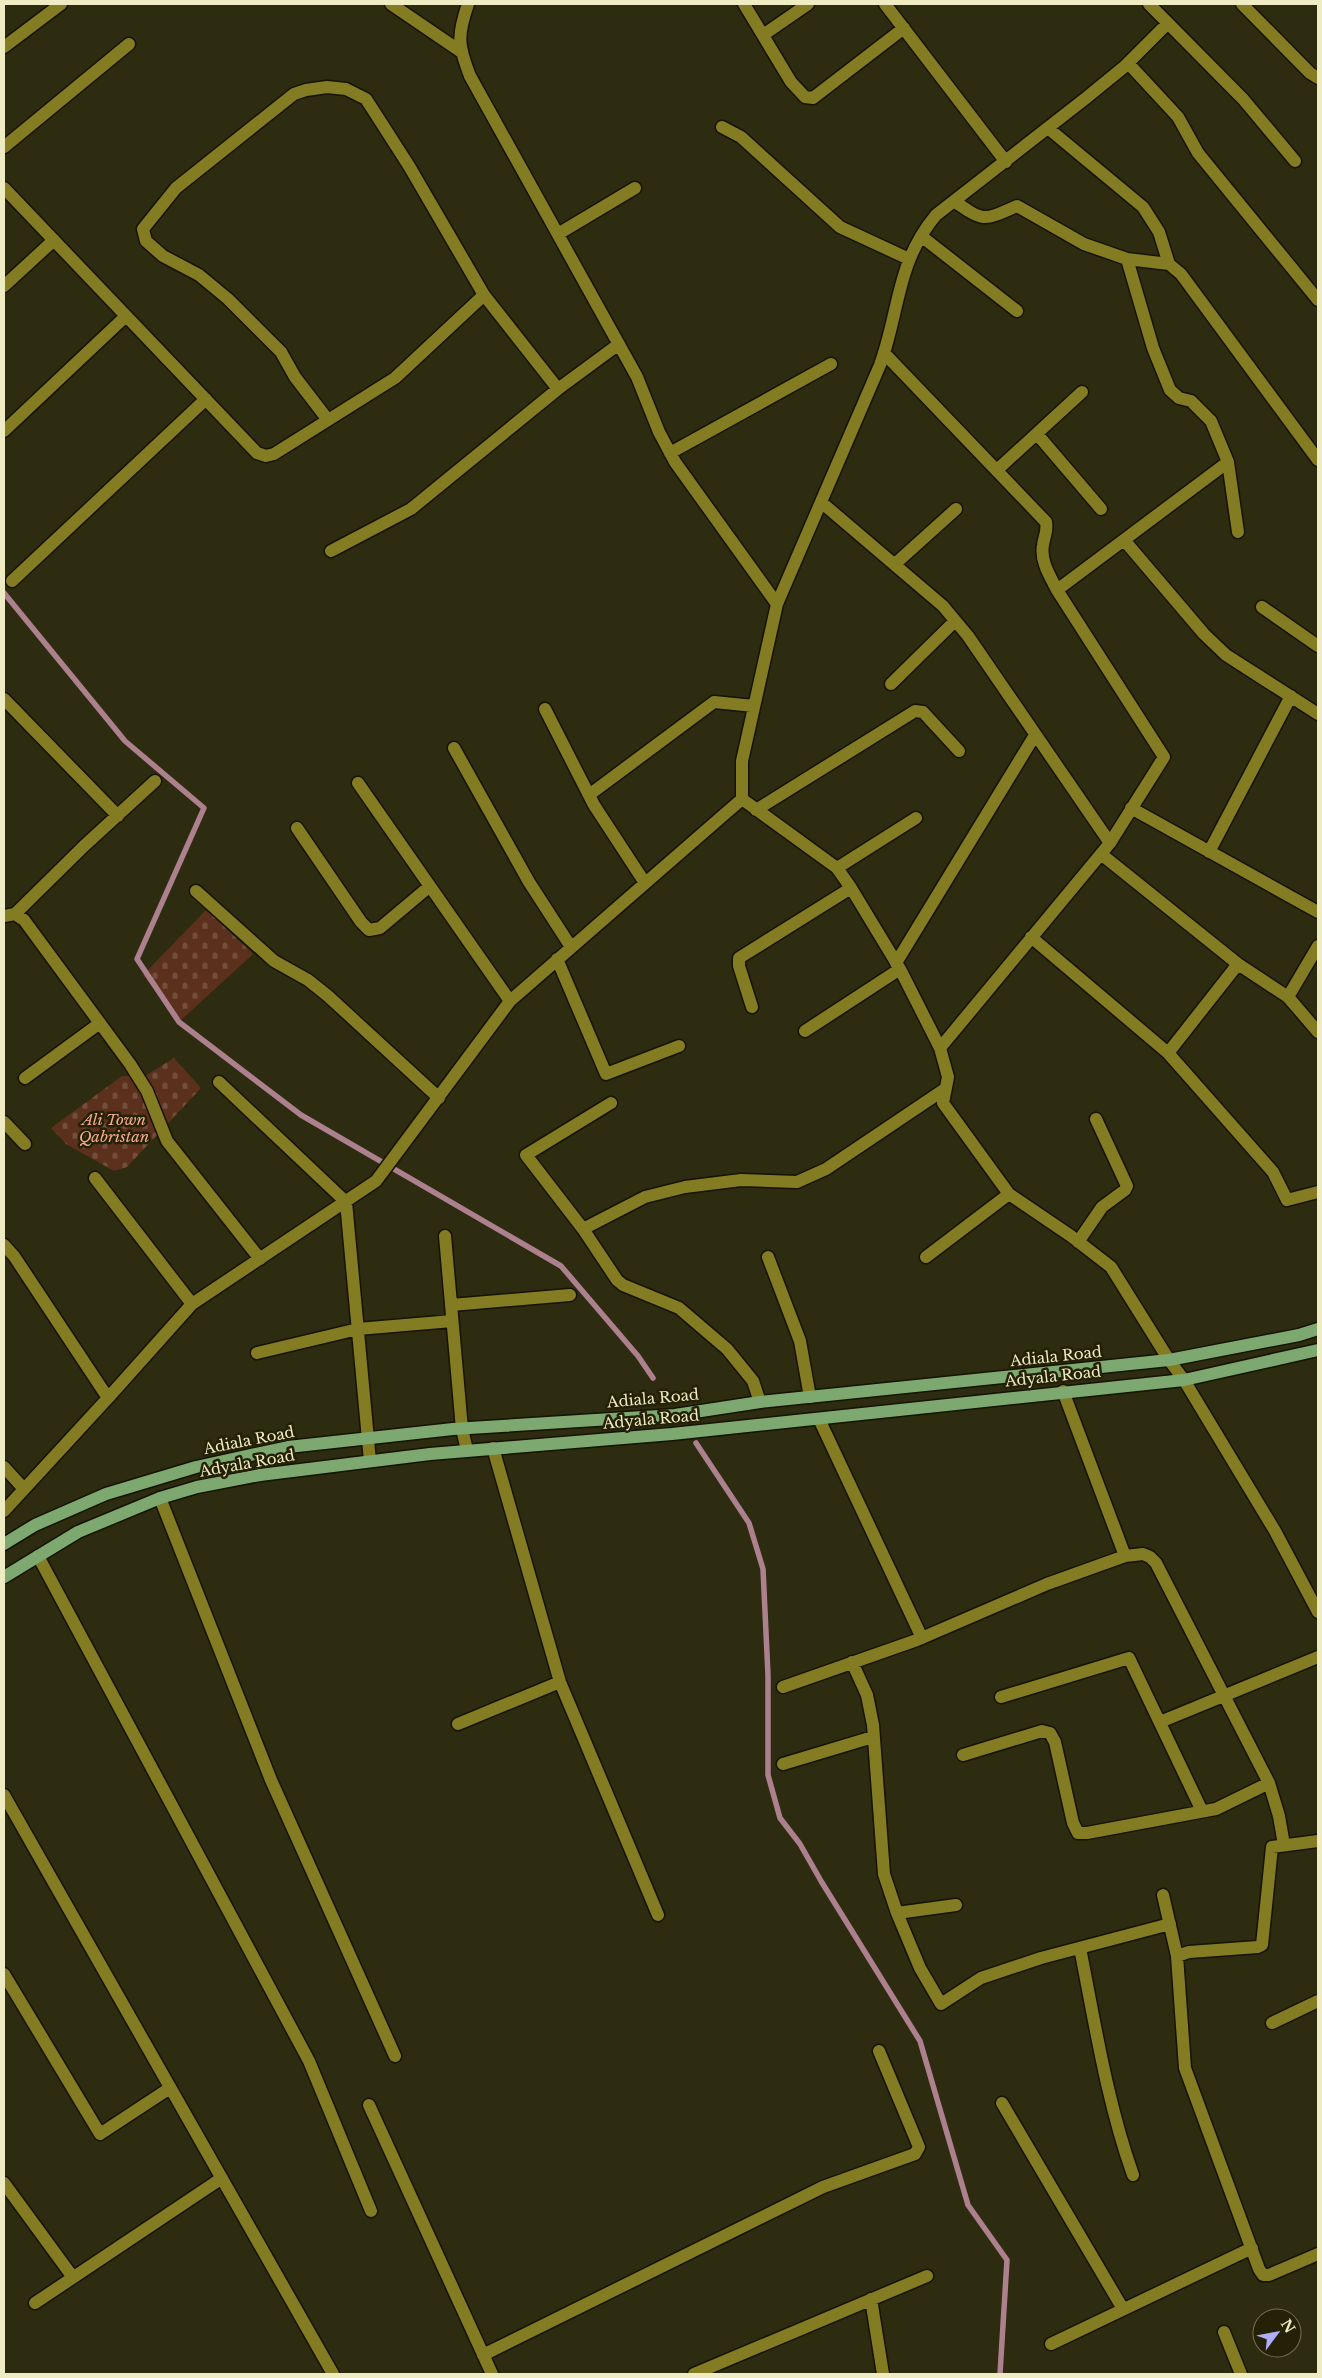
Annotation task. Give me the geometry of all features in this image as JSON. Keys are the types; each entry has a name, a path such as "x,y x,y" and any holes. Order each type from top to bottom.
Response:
{"main road":[{"name":"Adiala Road","path":"4,1544 35,1525 106,1494 196,1467 288,1447 462,1429 675,1414 760,1402 1169,1360 1299,1335 1318,1329"},
{"name":"Adyala Road","path":"4,1577 78,1532 160,1498 197,1487 260,1475 467,1450 819,1419 1063,1391 1184,1380 1318,1350"}],"street":[{"path":"4,47 61,4"},
{"path":"391,4 460,51"},
{"path":"468,4 460,28 460,51 470,76 619,344 636,376 670,452 777,604"},
{"path":"744,4 790,82 805,97 813,98 904,28"},
{"path":"763,36 808,4"},
{"path":"885,4 1006,162"},
{"path":"1149,4 1243,99 1295,161"},
{"path":"1242,4 1310,73 1318,78"},
{"path":"4,1511 192,1304 376,1181 401,1150 420,1119 439,1098 510,1001 742,799 742,761 777,604 884,353 903,273 921,236 936,215 1049,129 1128,63 1168,23"},
{"path":"4,147 129,44"},
{"path":"1128,63 1178,118 1198,153 1318,300"},
{"path":"328,420 295,377 281,352 199,275 163,256 146,242 144,229 176,188 294,94 327,87 346,89 366,99 409,166 484,295 558,389"},
{"path":"722,128 741,137 840,227 909,259"},
{"path":"1049,129 1143,207 1159,232 1169,264"},
{"path":"4,188 257,453 266,456 274,454 395,378 484,295"},
{"path":"558,234 635,188"},
{"path":"954,200 976,216 988,219 1017,206 1084,244 1127,259 1169,264 1182,274 1318,460"},
{"path":"921,236 1017,311"},
{"path":"4,286 54,240"},
{"path":"1127,259 1153,348 1170,390 1179,398 1191,401 1211,421 1228,462 1238,532"},
{"path":"4,431 126,316"},
{"path":"332,551 411,509 558,389 619,344"},
{"path":"884,353 1046,522 1048,529 1042,546 1044,563 1057,590 1164,757 1130,808 1110,843 940,1048"},
{"path":"670,452 831,364"},
{"path":"997,470 1082,392"},
{"path":"12,581 206,399"},
{"path":"1037,434 1101,509"},
{"path":"1057,590 1228,462"},
{"path":"821,502 943,606 1036,735 1110,843"},
{"path":"895,564 956,509"},
{"path":"1124,540 1204,634 1226,655 1318,714"},
{"path":"1262,607 1318,646"},
{"path":"891,684 955,621"},
{"path":"1209,852 1291,696"},
{"path":"4,699 118,816"},
{"path":"589,795 714,702 754,706"},
{"path":"545,709 589,795 645,883"},
{"path":"756,810 915,711 923,712 958,751"},
{"path":"804,1031 898,966 1036,735"},
{"path":"454,748 529,882 571,947"},
{"path":"155,780 10,915 24,920 130,1064 147,1091 166,1141 260,1259"},
{"path":"358,783 510,1001"},
{"path":"742,799 836,868 851,888 898,966 940,1048 948,1077 943,1103 1009,1194 1111,1267 1169,1360 1184,1380 1313,1591 1318,1612"},
{"path":"1130,808 1318,912"},
{"path":"836,868 916,818"},
{"path":"297,828 361,922 369,930 380,928 430,886"},
{"path":"1101,854 1238,964 1288,997 1318,1032"},
{"path":"752,1007 739,966 739,958 851,888"},
{"path":"196,891 274,961 308,980 328,996 439,1098"},
{"path":"1031,937 1168,1053 1272,1172 1287,1200 1318,1192"},
{"path":"1288,997 1318,946"},
{"path":"557,959 606,1074 680,1046"},
{"path":"1168,1053 1238,964"},
{"path":"25,1078 100,1023"},
{"path":"219,1082 346,1202 370,1461"},
{"path":"583,1229 645,1197 685,1187 741,1180 797,1182 826,1169 945,1089"},
{"path":"611,1103 526,1155 583,1229 617,1280 623,1285 679,1308 727,1349 753,1381 760,1402"},
{"path":"1078,1242 1102,1208 1125,1190 1127,1186 1096,1119"},
{"path":"4,1122 25,1144"},
{"path":"95,1178 192,1304"},
{"path":"926,1257 1009,1194"},
{"path":"445,1236 462,1429 467,1450"},
{"path":"4,1245 14,1256 108,1398"},
{"path":"768,1257 800,1341 810,1397"},
{"path":"451,1306 570,1295"},
{"path":"257,1353 358,1329 452,1321"},
{"path":"1063,1391 1125,1556"},
{"path":"819,1419 922,1638"},
{"path":"493,1448 560,1682 658,1915"},
{"path":"4,1467 24,1489"},
{"path":"160,1498 271,1780 395,2056"},
{"path":"783,1687 922,1638 1047,1584 1125,1556 1143,1554 1150,1557 1156,1563 1269,1783 1279,1816 1284,1845"},
{"path":"38,1556 309,2061 371,2211"},
{"path":"1160,1722 1318,1657"},
{"path":"1001,1697 1129,1658 1202,1811"},
{"path":"852,1662 867,1695 874,1737 884,1874 920,1968 941,2004 981,1978 1042,1958 1170,1924"},
{"path":"458,1724 560,1682"},
{"path":"963,1755 1042,1731 1050,1733 1055,1742 1073,1823 1078,1833 1087,1833 1216,1809 1269,1783"},
{"path":"783,1764 874,1737"},
{"path":"4,1795 332,2374"},
{"path":"1177,1956 1189,1952 1258,1947 1262,1945 1271,1850 1275,1846 1318,1841"},
{"path":"1164,1895 1177,1956 1185,2068 1263,2275 1269,2275 1318,2254"},
{"path":"898,1914 956,1905"},
{"path":"1080,1948 1107,2085 1133,2175"},
{"path":"4,1974 100,2134 170,2088"},
{"path":"1272,2023 1318,2001"},
{"path":"483,2355 824,2187 915,2154 919,2146 879,2051"},
{"path":"1002,2103 1123,2309"},
{"path":"369,2105 492,2374"},
{"path":"35,2303 72,2276 222,2178"},
{"path":"4,2183 72,2276"},
{"path":"1051,2344 1252,2248"},
{"path":"694,2374 927,2276"},
{"path":"871,2299 883,2374"},
{"path":"1224,2332 1241,2374"}],"green space":[{"path":"206,910 253,954 179,1022 143,975"},
{"name":"Ali Town Qabristan","path":"174,1058 201,1088 127,1167 114,1171 66,1144 51,1128 122,1076 145,1076"}],"waterway":[{"path":"4,593 125,741 204,808 137,959 179,1022 301,1115 561,1266 638,1356 653,1378"},
{"path":"696,1443 749,1523 763,1569 768,1675 768,1775 780,1818 800,1844 920,2041 968,2205 1007,2260 1000,2374"}]}
